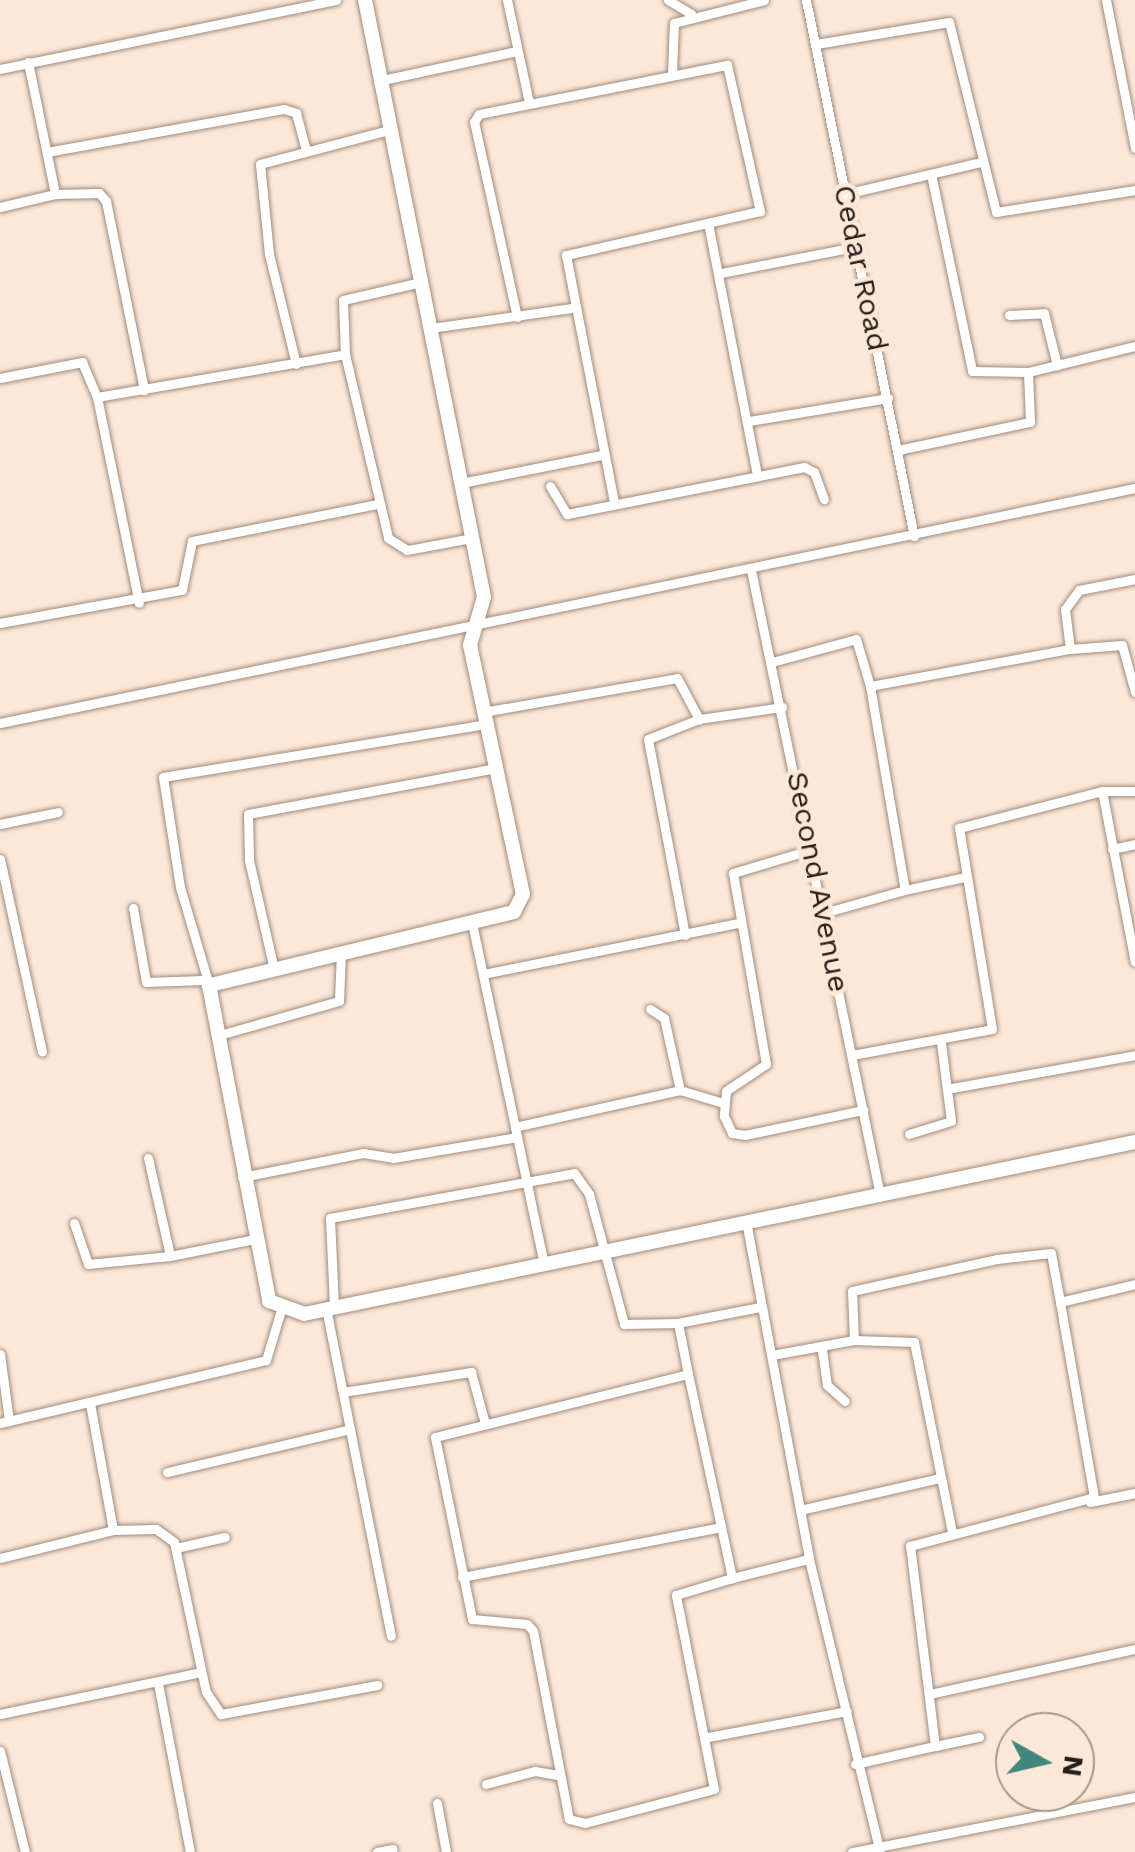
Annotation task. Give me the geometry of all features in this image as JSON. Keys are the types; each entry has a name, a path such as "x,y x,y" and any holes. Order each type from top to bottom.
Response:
{"street":[{"path":"0,69 336,0"},
{"path":"134,908 146,982 206,982 341,948 472,924 514,912 523,894 470,646 484,597 378,82 365,0"},
{"path":"507,0 529,103"},
{"path":"668,0 691,14"},
{"path":"672,74 669,29 691,14 764,0"},
{"name":"Cedar Road","path":"806,0 914,536"},
{"path":"1106,0 1135,148"},
{"path":"816,44 949,22 980,162 1002,214 1135,190"},
{"path":"378,82 517,51"},
{"path":"28,62 55,194"},
{"path":"517,317 474,122 486,111 672,74 730,68 761,208 708,223 570,250 564,270 614,503"},
{"path":"46,152 284,108 296,113 306,150"},
{"path":"296,364 258,173 264,160 389,130"},
{"path":"845,194 980,162"},
{"path":"931,174 972,372 1028,372 1135,346"},
{"path":"0,207 55,194 99,193 106,201 144,390"},
{"path":"708,223 721,273 758,476"},
{"path":"721,273 855,247"},
{"path":"421,282 343,300 345,354 378,504 398,548 472,538"},
{"path":"431,328 571,308"},
{"path":"1009,315 1044,314 1057,365"},
{"path":"97,398 345,354"},
{"path":"0,378 82,362 97,398 138,603"},
{"path":"898,450 1030,422 1028,372"},
{"path":"750,421 888,398"},
{"path":"461,483 602,454"},
{"path":"550,486 566,514 809,468 824,499"},
{"path":"0,723 1135,488"},
{"path":"0,624 138,603 186,587 192,541 378,504"},
{"name":"Second Avenue","path":"751,570 813,849 880,1195"},
{"path":"1070,648 1064,610 1072,593 1135,579"},
{"path":"772,662 856,639 870,686 905,890"},
{"path":"870,686 1070,648 1122,645 1135,692"},
{"path":"699,719 677,678 163,778 269,1301 282,1310 330,1307 1135,1142"},
{"path":"685,934 648,739 699,719 782,707"},
{"path":"273,965 249,860 248,814 495,768"},
{"path":"852,1055 941,1043 993,1026 956,836 966,822 1102,792 1135,791"},
{"path":"1102,792 1135,962"},
{"path":"0,824 58,812"},
{"path":"1112,848 1135,844"},
{"path":"722,1103 766,1064 738,923 736,870 813,849"},
{"path":"0,858 42,1051"},
{"path":"823,913 965,878"},
{"path":"483,974 738,923"},
{"path":"472,924 544,1265"},
{"path":"214,1036 339,1001 341,948"},
{"path":"650,1009 664,1018 680,1090"},
{"path":"909,1134 949,1124 952,1088 941,1043"},
{"path":"952,1088 1135,1055"},
{"path":"242,1177 362,1152 394,1158 680,1090 722,1103"},
{"path":"722,1103 732,1133 745,1136 862,1110"},
{"path":"148,1158 170,1256"},
{"path":"391,1636 330,1307 328,1220 579,1176 605,1251 624,1324 678,1323 760,1307"},
{"path":"746,1221 810,1559 855,1764 879,1850"},
{"path":"74,1223 88,1264 170,1256 255,1239"},
{"path":"854,1340 850,1295 859,1287 1052,1252 1095,1489 1088,1503"},
{"path":"1060,1302 1135,1284"},
{"path":"0,1354 4,1422 266,1360 282,1310"},
{"path":"678,1323 732,1578"},
{"path":"772,1355 822,1350 854,1340 914,1342 952,1532"},
{"path":"822,1350 827,1385 845,1401"},
{"path":"343,1392 471,1372 484,1420"},
{"path":"688,1374 484,1420 435,1437 462,1576 476,1624 522,1623 533,1632 558,1775 573,1822 680,1802 716,1786 676,1593 810,1559"},
{"path":"90,1404 113,1530"},
{"path":"167,1472 350,1429"},
{"path":"800,1510 940,1478"},
{"path":"935,1746 907,1554 916,1541 1135,1493"},
{"path":"462,1576 721,1527"},
{"path":"0,1558 113,1530 156,1529 176,1548 201,1672 216,1711 228,1717 377,1685"},
{"path":"176,1548 225,1538"},
{"path":"930,1694 1135,1649"},
{"path":"0,1714 201,1672"},
{"path":"158,1683 190,1852"},
{"path":"708,1738 846,1711"},
{"path":"855,1764 979,1737"},
{"path":"0,1751 25,1852"},
{"path":"486,1784 535,1771 558,1775"},
{"path":"852,1852 879,1850 1135,1797"},
{"path":"438,1803 446,1852"},
{"path":"377,1852 392,1849"}]}
